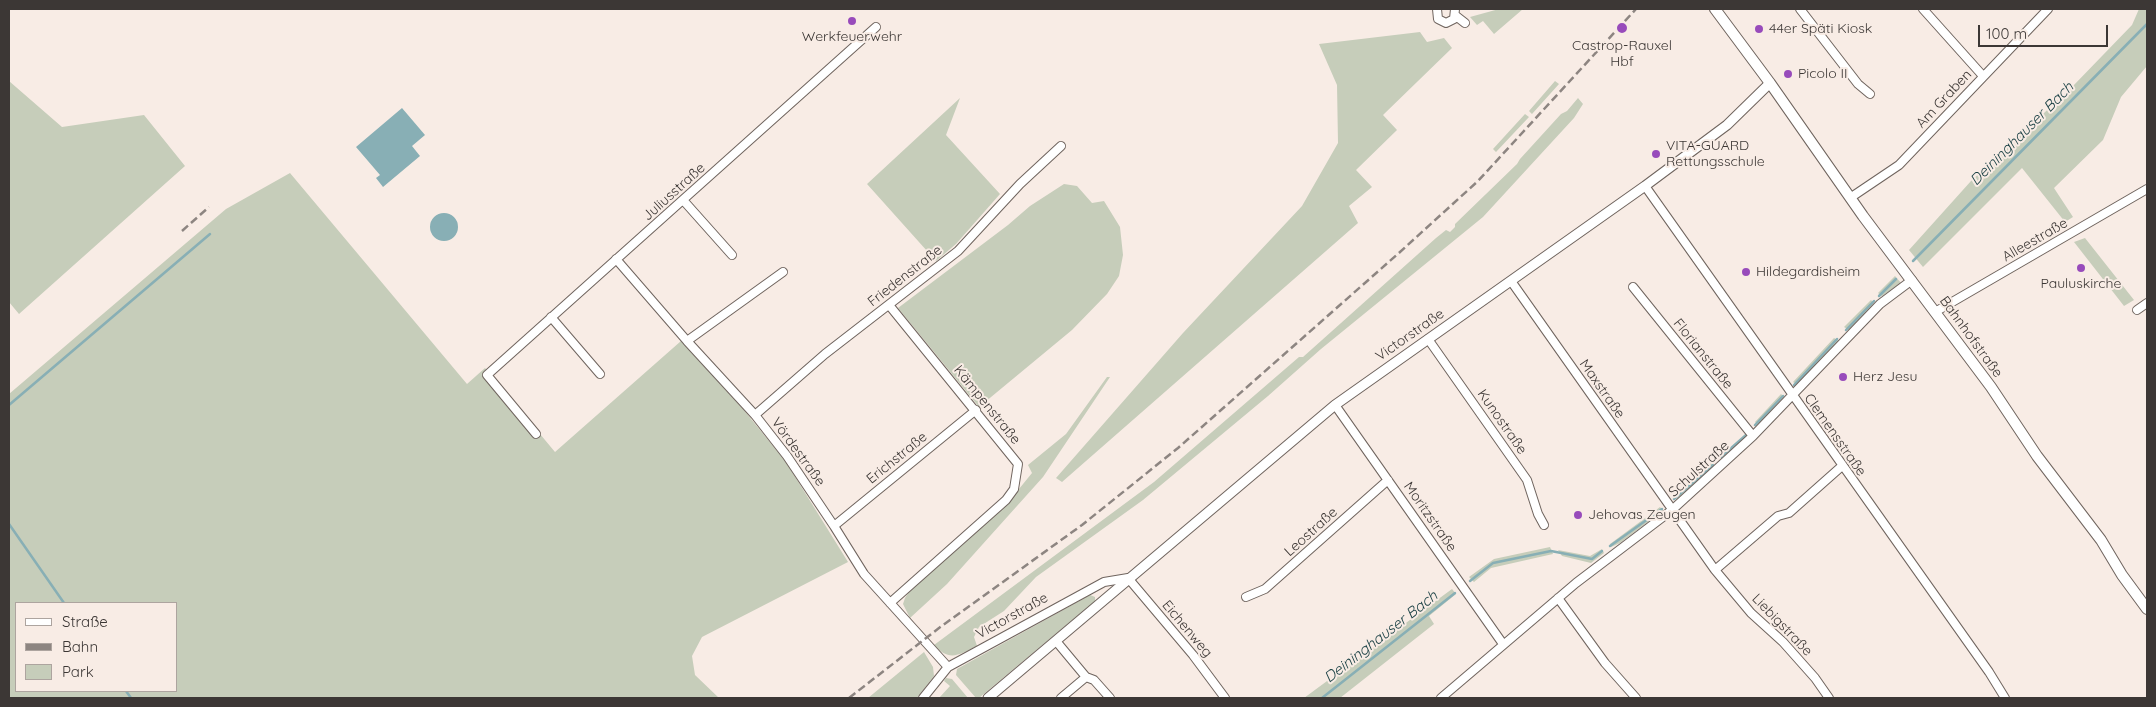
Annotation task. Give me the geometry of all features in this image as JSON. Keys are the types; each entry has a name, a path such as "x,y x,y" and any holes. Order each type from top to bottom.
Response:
{"main road":[{"name":"Bahnhofstraße","path":"1715,9 1770,83 1850,198 1991,387 2037,456 2101,540 2122,575 2147,609"}],"street":[{"path":"1437,9 1436,16 1443,23 1452,21 1455,12 1465,23"},
{"path":"1800,9 1858,84 1870,94"},
{"path":"1923,9 1983,76"},
{"name":"Am Graben","path":"1850,198 1899,165 2048,9"},
{"name":"Juliusstraße","path":"536,434 487,375 876,27"},
{"name":"Victorstraße","path":"988,698 1335,405 1645,186 1720,130 1770,83"},
{"name":"Friedenstraße","path":"755,415 792,381 958,251 1020,184 1061,146"},
{"name":"Clemensstraße","path":"1645,186 1989,672 2005,698"},
{"name":"Alleestraße","path":"1935,312 2147,189"},
{"path":"683,200 732,255"},
{"name":"Vördestraße","path":"616,259 687,341 755,415 834,526 864,574 948,667"},
{"path":"687,341 783,272"},
{"name":"Schulstraße","path":"1441,698 1558,598 1672,510 1753,436 1880,304 1912,280"},
{"name":"Maxstraße","path":"1512,281 1672,510"},
{"name":"Florianstraße","path":"1633,287 1753,436"},
{"path":"2137,310 2147,302"},
{"name":"Kämpenstraße","path":"889,305 1018,464 1014,489 1006,500 890,603"},
{"path":"551,317 600,374"},
{"name":"Kunostraße","path":"1428,339 1527,480 1538,514 1544,525"},
{"name":"Moritzstraße","path":"1335,405 1504,644"},
{"name":"Erichstraße","path":"834,526 976,410"},
{"path":"1715,570 1778,516 1789,513 1842,466"},
{"name":"Leostraße","path":"1246,597 1264,589 1388,480"},
{"name":"Liebigstraße","path":"1672,510 1715,570 1751,613 1783,642 1815,678 1829,698"},
{"name":"Victorstraße","path":"923,698 948,667 1104,582 1128,578"},
{"name":"Eichenweg","path":"1128,578 1193,655 1225,698"},
{"path":"1558,598 1605,663 1636,698"},
{"path":"1056,641 1086,676 1094,680 1110,698"},
{"path":"1061,698 1086,676"}],"green space":[{"path":"1499,9 1523,9 1494,34 1483,21 1477,25 1470,17"},
{"path":"2139,9 2147,9 2147,66 2121,97 2103,140 2054,188 2073,217 2065,222 2022,168 1923,267 1909,250 1971,181 2073,86 2132,25"},
{"path":"1420,32 1427,42 1444,38 1452,48 1383,115 1397,130 1356,170 1372,187 1349,206 1358,223 1062,482 1056,478 1183,333 1302,206 1338,143 1337,85 1319,44"},
{"path":"9,81 62,127 144,115 185,166 19,314 9,302"},
{"path":"1555,81 1559,84 1532,114 1529,111"},
{"path":"960,98 946,135 1000,194 956,244 936,261 867,184"},
{"path":"1578,98 1583,104 1574,118 1483,217 1321,349 1268,396 1143,500 1036,577 1004,611 979,627 974,637 977,646 959,654 949,655 934,645 1154,482 1299,357 1303,357 1436,238 1446,230 1450,232 1455,227 1455,224 1517,164 1561,114 1567,111"},
{"path":"1525,114 1529,117 1496,152 1493,149"},
{"path":"290,173 467,384 485,368 555,452 681,341 743,409 786,462 848,562 702,637 692,656 695,675 719,698 9,698 9,394 226,209"},
{"path":"1064,184 1077,186 1092,203 1104,201 1120,227 1123,255 1119,276 1107,294 1072,330 979,407 898,308 1008,225 1030,206"},
{"path":"2085,238 2134,300 2124,306 2074,242"},
{"path":"1895,276 1901,283 1882,296 1878,293"},
{"path":"1871,300 1874,303 1849,330 1844,327"},
{"path":"1834,338 1839,341 1803,379 1796,384 1793,382"},
{"path":"1107,377 1110,377 1043,477 947,584 910,618 903,604 909,592 1010,500 1032,473 1028,465 1066,434"},
{"path":"1781,394 1783,396 1763,421 1757,424 1755,422"},
{"path":"1711,463 1715,466 1682,496 1676,499 1673,497"},
{"path":"1660,507 1663,511 1620,543 1611,547 1610,544"},
{"path":"1550,547 1553,554 1491,568 1474,582 1469,577 1494,559"},
{"path":"1602,549 1604,553 1591,563 1562,556 1558,550 1590,556"},
{"path":"1452,589 1456,594 1429,616 1434,624 1340,698 1304,698"},
{"path":"1090,595 1095,597 1095,601 979,698 976,698 956,675 957,669"},
{"path":"924,652 933,667 934,676 917,698 868,698"},
{"path":"946,678 952,679 968,698 939,698 950,686 944,681"}],"water":[{"path":"402,108 425,135 412,146 420,156 383,187 376,178 380,175 356,147"},
{"path":"444,213 454,217 458,227 454,237 444,241 434,237 430,227 434,217"}],"waterway":[{"name":"Deininghauser Bach","path":"1913,261 2147,24"},
{"path":"9,405 210,234"},
{"name":"Deininghauser Bach","path":"1879,296 1896,279"},
{"name":"Deininghauser Bach","path":"1846,330 1874,301"},
{"name":"Deininghauser Bach","path":"1794,385 1837,339"},
{"name":"Deininghauser Bach","path":"1755,425 1783,396"},
{"name":"Deininghauser Bach","path":"1721,457 1746,435"},
{"name":"Deininghauser Bach","path":"1674,499 1713,465"},
{"name":"Deininghauser Bach","path":"1610,546 1662,509"},
{"path":"9,524 63,602"},
{"name":"Deininghauser Bach","path":"1470,581 1493,563 1551,551 1592,559 1602,551"},
{"name":"Deininghauser Bach","path":"1322,698 1455,593"},
{"path":"127,692 131,698"}],"railway":[{"path":"849,698 939,628 1082,525 1178,448 1478,181 1636,9"},
{"path":"182,231 209,207"}],"place":[{"name":"Werkfeuerwehr","path":"852,21"},
{"name":"Castrop-Rauxel Hbf","path":"1622,28"},
{"name":"44er Späti Kiosk","path":"1759,29"},
{"name":"Picolo II","path":"1788,74"},
{"name":"VITA-GUARD Rettungsschule","path":"1656,154"},
{"name":"Pauluskirche","path":"2081,268"},
{"name":"Hildegardisheim","path":"1746,272"},
{"name":"Herz Jesu","path":"1843,377"},
{"name":"Jehovas Zeugen","path":"1578,515"}]}
